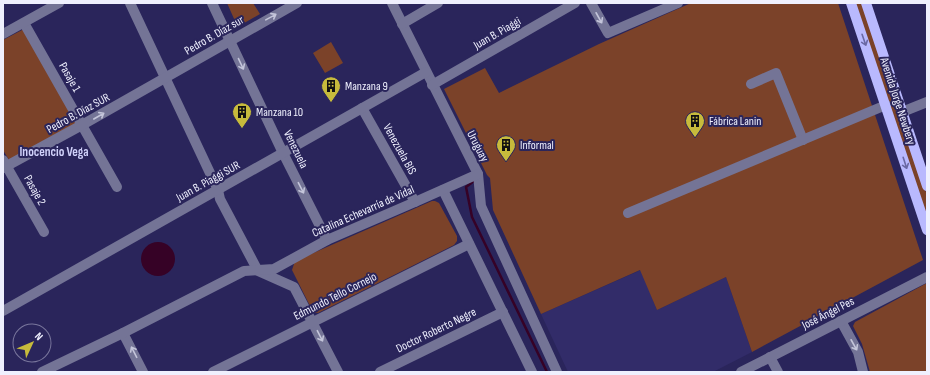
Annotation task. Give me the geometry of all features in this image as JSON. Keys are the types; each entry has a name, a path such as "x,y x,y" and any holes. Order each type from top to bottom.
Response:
{"main road":[{"name":"Avenida Jorge Newbery","path":"851,3 927,230"},
{"name":"Avenida Jorge Newbery","path":"866,3 927,186"}],"street":[{"path":"3,34 59,3"},
{"path":"130,3 218,190 220,199 258,271 294,287 338,372"},
{"name":"Venezuela","path":"212,3 283,153 327,240"},
{"name":"Pedro B. Díaz sur","path":"165,79 230,40 297,3"},
{"name":"Uruguay","path":"392,3 478,174 481,206 557,372"},
{"path":"402,24 438,3"},
{"name":"Juan B. Piaggi","path":"432,85 575,3"},
{"path":"591,3 608,32 666,5 678,3"},
{"name":"Pasaje 1","path":"24,23 117,187"},
{"name":"Juan B. Piaggi SUR","path":"3,311 426,72"},
{"path":"750,84 776,73 803,140"},
{"name":"Pedro B. Díaz SUR","path":"4,165 82,126 165,79"},
{"path":"902,112 927,102"},
{"path":"628,213 886,106"},
{"name":"Venezuela BIS","path":"362,108 415,202"},
{"name":"Pasaje 2","path":"4,165 44,232"},
{"name":"Catalina Echevarría de Vidal","path":"124,332 244,271 258,271 274,268 327,240 478,174"},
{"path":"443,190 468,244 532,372"},
{"name":"Edmundo Tello Cornejo","path":"213,372 468,244"},
{"name":"José Ángel Pes","path":"741,372 927,277"},
{"name":"Doctor Roberto Negre","path":"380,372 503,312"},
{"path":"841,321 858,352 863,372"},
{"path":"42,372 124,332 144,372"},
{"path":"770,357 778,372"}],"shaded area":[{"path":"227,3 253,3 260,14 232,30 229,24 235,21"},
{"path":"691,3 838,3 923,260 752,352 726,277 657,310 640,270 541,314 493,210 490,178 487,175 444,89 485,68 499,93 599,44"},
{"path":"855,3 862,3 927,195 927,219"},
{"path":"24,29 76,124 9,160 3,150 3,40"},
{"path":"331,42 343,63 325,73 313,53"},
{"path":"432,201 439,203 457,236 457,241 454,245 318,313 313,312 292,270 295,261"},
{"path":"158,242 170,247 175,259 170,271 158,276 146,271 141,259 146,247"},
{"path":"641,270 657,310 726,277 752,352 713,372 568,372 541,314"},
{"path":"927,283 927,372 870,372 862,344 853,326 855,322"}],"waterway":[{"path":"474,181 466,187 472,217 547,372"}],"place":[{"name":"Manzana 9","path":"331,103"},
{"name":"Manzana 10","path":"242,129"},
{"name":"Fábrica Lanin","path":"695,138"},
{"name":"Informal","path":"506,162"}],"district":[{"name":"Inocencio Vega","path":"54,151"}]}
